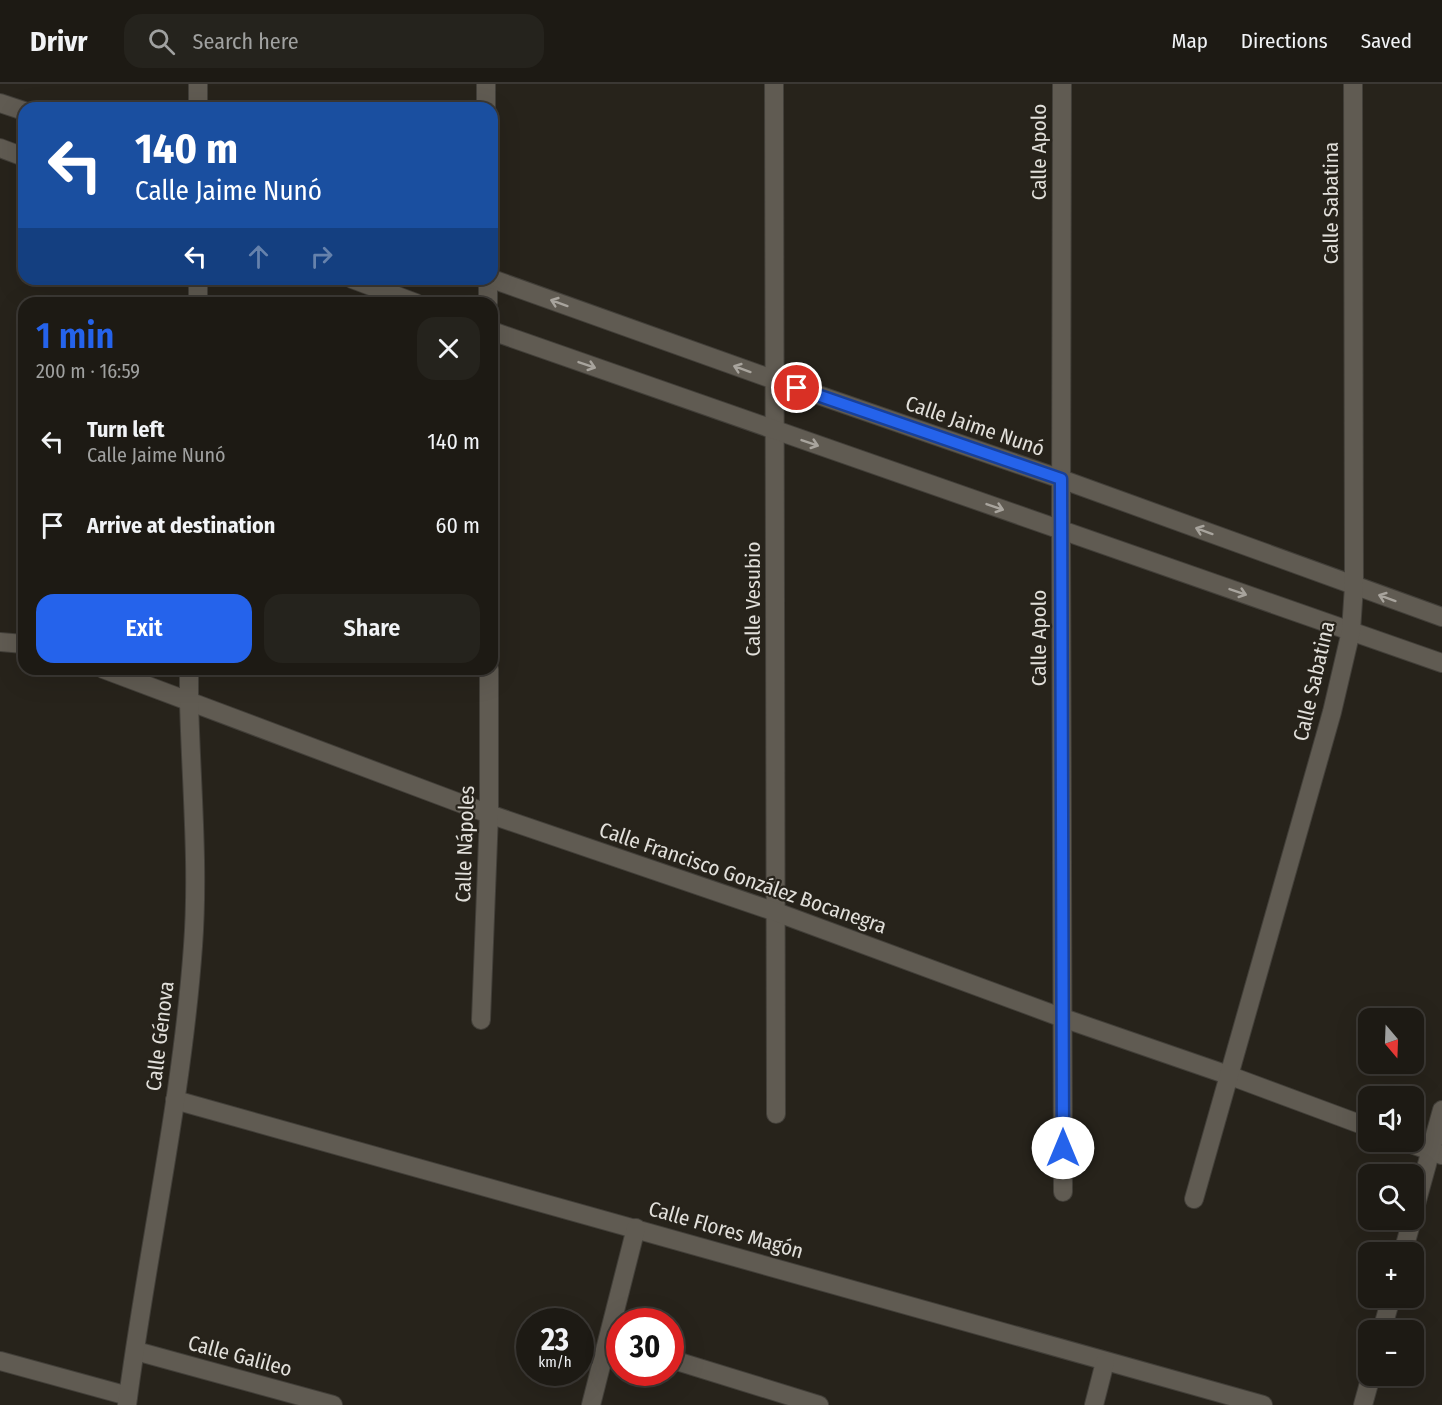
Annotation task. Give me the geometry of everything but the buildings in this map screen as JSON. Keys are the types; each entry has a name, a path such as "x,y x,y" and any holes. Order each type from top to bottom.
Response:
{"street":[{"path":"198,84 198,102"},
{"path":"486,84 486,102"},
{"name":"Calle Vesubio","path":"774,84 776,1114"},
{"name":"Calle Apolo","path":"1062,84 1063,1192"},
{"name":"Calle Sabatina","path":"1194,1199 1332,712 1351,631 1354,586 1353,84"},
{"path":"0,103 18,109"},
{"path":"0,148 18,155"},
{"name":"Calle Jaime Nunó","path":"498,282 775,381 1061,479 1442,617"},
{"path":"368,285 400,297"},
{"path":"498,333 1442,663"},
{"path":"0,642 18,644"},
{"name":"Calle Francisco González Bocanegra","path":"119,675 489,814 776,912 1358,1123"},
{"name":"Calle Génova","path":"128,1401 175,1100 193,947 195,893 189,675"},
{"name":"Calle Nápoles","path":"481,1020 489,814 489,675"},
{"name":"Calle Flores Magón","path":"175,1100 1263,1405"},
{"path":"1424,1185 1436,1153 1442,1110"},
{"path":"620,1308 636,1228"},
{"name":"Calle Galileo","path":"136,1351 330,1405"},
{"path":"0,1361 128,1401"},
{"path":"1094,1405 1105,1362"},
{"path":"591,1405 606,1363"},
{"path":"684,1363 819,1405"},
{"path":"1363,1405 1368,1386"}],"route":[{"path":"797,388 1061,479 1063,1148"}]}
